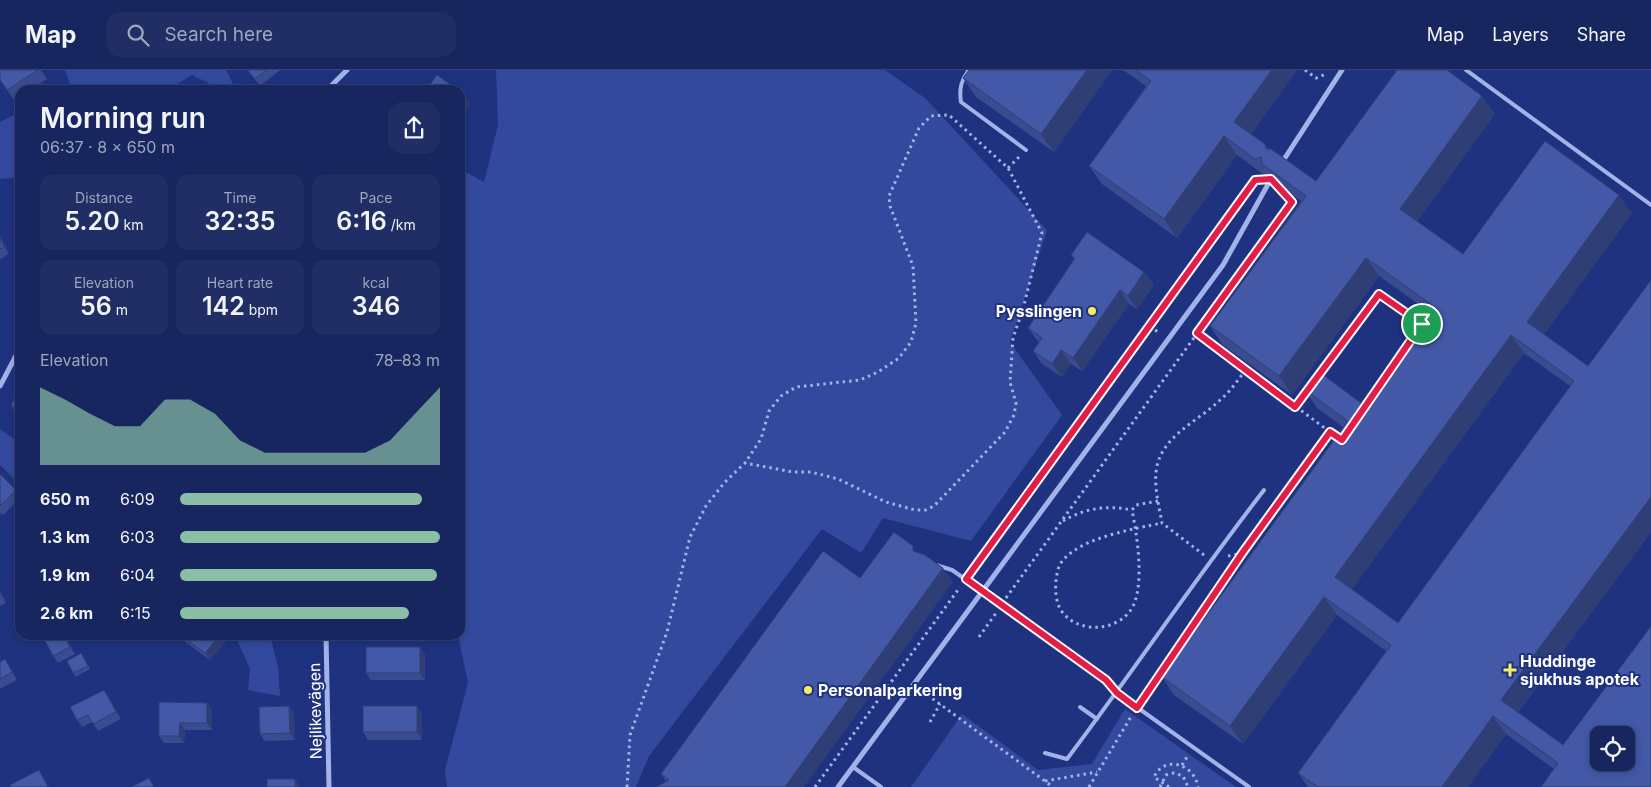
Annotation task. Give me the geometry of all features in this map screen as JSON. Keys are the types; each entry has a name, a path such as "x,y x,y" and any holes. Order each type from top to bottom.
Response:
{"street":[{"path":"332,85 347,70"},
{"path":"1280,164 1342,70"},
{"path":"838,787 1223,265 1271,179"},
{"path":"0,386 15,358"},
{"name":"Nejlikevägen","path":"326,640 329,787"}],"lane":[{"path":"969,70 964,76 959,90 961,102 1026,150"},
{"path":"1466,70 1651,205"},
{"path":"1045,753 1067,759 1117,693 1210,560 1264,490"},
{"path":"934,564 952,570 983,591 1106,680 1117,693 1137,708 1249,787"},
{"path":"1080,707 1097,719"},
{"path":"853,767 881,787"}],"path":[{"path":"1305,70 1316,78"},
{"path":"627,787 630,735 667,632 690,537 706,506 718,490 745,463 761,439 769,411 781,396 796,387 860,380 878,372 899,358 911,342 916,323 913,266 890,206 889,196 919,128 931,116 949,115 1008,168 1042,232 1023,309 1013,338 1010,382 1016,402 1014,415 1005,432 934,506 926,510 915,510 886,502 838,479 811,472 793,472 745,463"},
{"path":"1008,168 1026,150"},
{"path":"815,787 1255,180 1271,179 1292,202 979,637"},
{"path":"1318,377 1379,294 1422,324 1417,332"},
{"path":"1197,333 1342,440"},
{"path":"1243,552 1210,560 1162,523 1158,501 1156,468 1162,451 1178,433 1220,400 1246,369"},
{"path":"1295,407 1312,384"},
{"path":"1089,787 1137,708 1243,552 1330,432"},
{"path":"1158,501 1136,504 1132,510 1136,529 1138,588 1134,603 1125,618 1117,623 1100,627 1078,623 1064,614 1056,597 1059,567 1064,560 1091,542 1136,529 1162,523"},
{"path":"1061,522 1093,509 1114,507 1132,510"},
{"path":"1256,536 1263,542"},
{"path":"914,685 1053,787"},
{"path":"930,722 940,704"},
{"path":"1182,765 1188,757"},
{"path":"1169,787 1154,777 1161,768 1175,764 1182,765 1193,773 1198,787"},
{"path":"1045,781 1097,772"},
{"path":"1160,787 1166,775 1179,774 1186,780 1188,787"}],"shaded area":[{"path":"65,70 226,70 234,85 212,85 192,75 175,85 70,85"},
{"path":"496,70 885,70 925,98 1047,230 1010,342 1062,415 971,541 883,518 861,553 822,529 649,756 636,787 447,787 445,770 468,683 459,640 465,640 465,172 484,182 498,125"},
{"path":"15,114 15,178 0,179 0,122"},
{"path":"0,429 15,440 15,480 0,465"},
{"path":"237,640 271,640 278,667 280,696 248,690 250,669"},
{"path":"1125,709 1236,787 911,787 962,714 1038,770 1092,764"}],"building":[{"path":"0,70 38,70 7,90 0,80"},
{"path":"248,70 266,70 255,79"},
{"path":"969,70 1087,70 1041,134 963,78"},
{"path":"1136,70 1272,70 1234,122 1265,144 1266,149 1271,149 1316,181 1397,70 1447,70 1482,96 1400,209 1463,254 1545,141 1619,195 1527,322 1588,366 1651,280 1651,497 1501,700 1563,745 1651,626 1651,787 1541,787 1558,763 1493,716 1442,787 1318,787 1298,773 1391,645 1324,597 1230,726 1162,677 1348,421 1304,389 1318,371 1361,403 1432,305 1366,258 1279,376 1210,326 1306,196 1262,164 1261,157 1255,159 1224,136 1164,219 1089,166 1151,81","holes":["1511,335 1574,381 1398,623 1335,577"]},
{"path":"437,75 451,85 430,85"},
{"name":"Pysslingen","path":"1087,232 1144,272 1128,296 1120,290 1073,358 1061,350 1052,364 1033,351 1042,338 1028,328 1075,258 1071,255"},
{"path":"0,238 4,247 0,249"},
{"path":"15,398 15,407 11,405"},
{"path":"0,474 15,491 0,506"},
{"name":"Personalparkering","path":"894,532 913,546 913,551 925,555 943,568 785,787 656,787 669,780 661,774 823,551 860,578"},
{"path":"45,640 66,640 70,647 53,656"},
{"path":"187,640 216,640 205,653"},
{"path":"366,647 420,647 420,673 366,673"},
{"path":"81,653 88,666 73,673 67,661"},
{"path":"5,659 12,672 0,679 0,662"},
{"path":"104,690 116,712 93,724 88,715 77,720 70,707"},
{"path":"159,702 207,703 207,723 180,723 179,736 159,736"},
{"path":"289,706 290,733 260,734 259,707"},
{"path":"363,706 417,706 417,732 363,732"},
{"path":"39,770 48,787 11,787 10,785"},
{"path":"149,778 154,787 131,787"},
{"path":"267,779 295,779 295,787 267,787"}],"place":[{"name":"Pysslingen","path":"1092,311"},
{"name":"Huddinge sjukhus apotek","path":"1510,670"},
{"name":"Personalparkering","path":"808,690"}],"route":[{"path":"1271,179 1292,202 1197,333 1295,407 1379,294 1422,324 1342,440 1330,432 1243,552 1137,708 1117,693 1106,680 966,579 1255,180 1271,179"}]}
